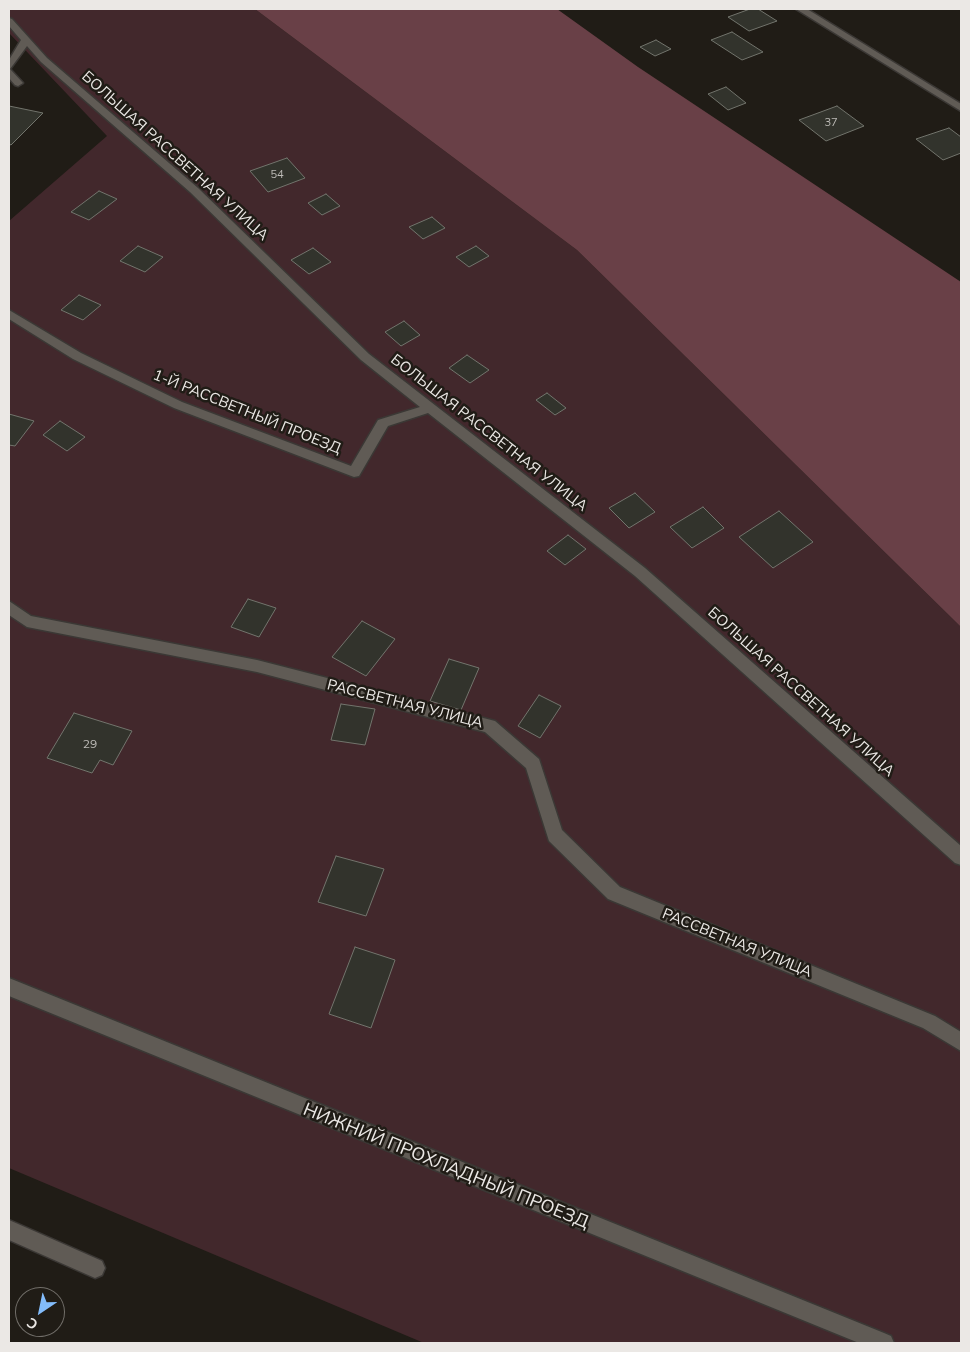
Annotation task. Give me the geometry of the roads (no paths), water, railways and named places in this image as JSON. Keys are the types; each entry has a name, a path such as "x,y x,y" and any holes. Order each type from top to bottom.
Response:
{"street":[{"path":"801,9 961,108"},
{"name":"БОЛЬШАЯ РАССВЕТНАЯ УЛИЦА","path":"9,21 44,60 194,190 365,357 640,572 961,856"},
{"path":"9,66 26,40"},
{"path":"9,72 18,83"},
{"name":"1-Й РАССВЕТНЫЙ ПРОЕЗД","path":"9,314 76,356 178,405 354,472 383,423 430,408"},
{"name":"РАССВЕТНАЯ УЛИЦА","path":"9,607 27,620 257,666 490,726 533,764 555,835 614,893 929,1022 961,1042"},
{"name":"НИЖНИЙ ПРОХЛАДНЫЙ ПРОЕЗД","path":"9,987 884,1343"},
{"path":"9,1230 95,1268"}]}
